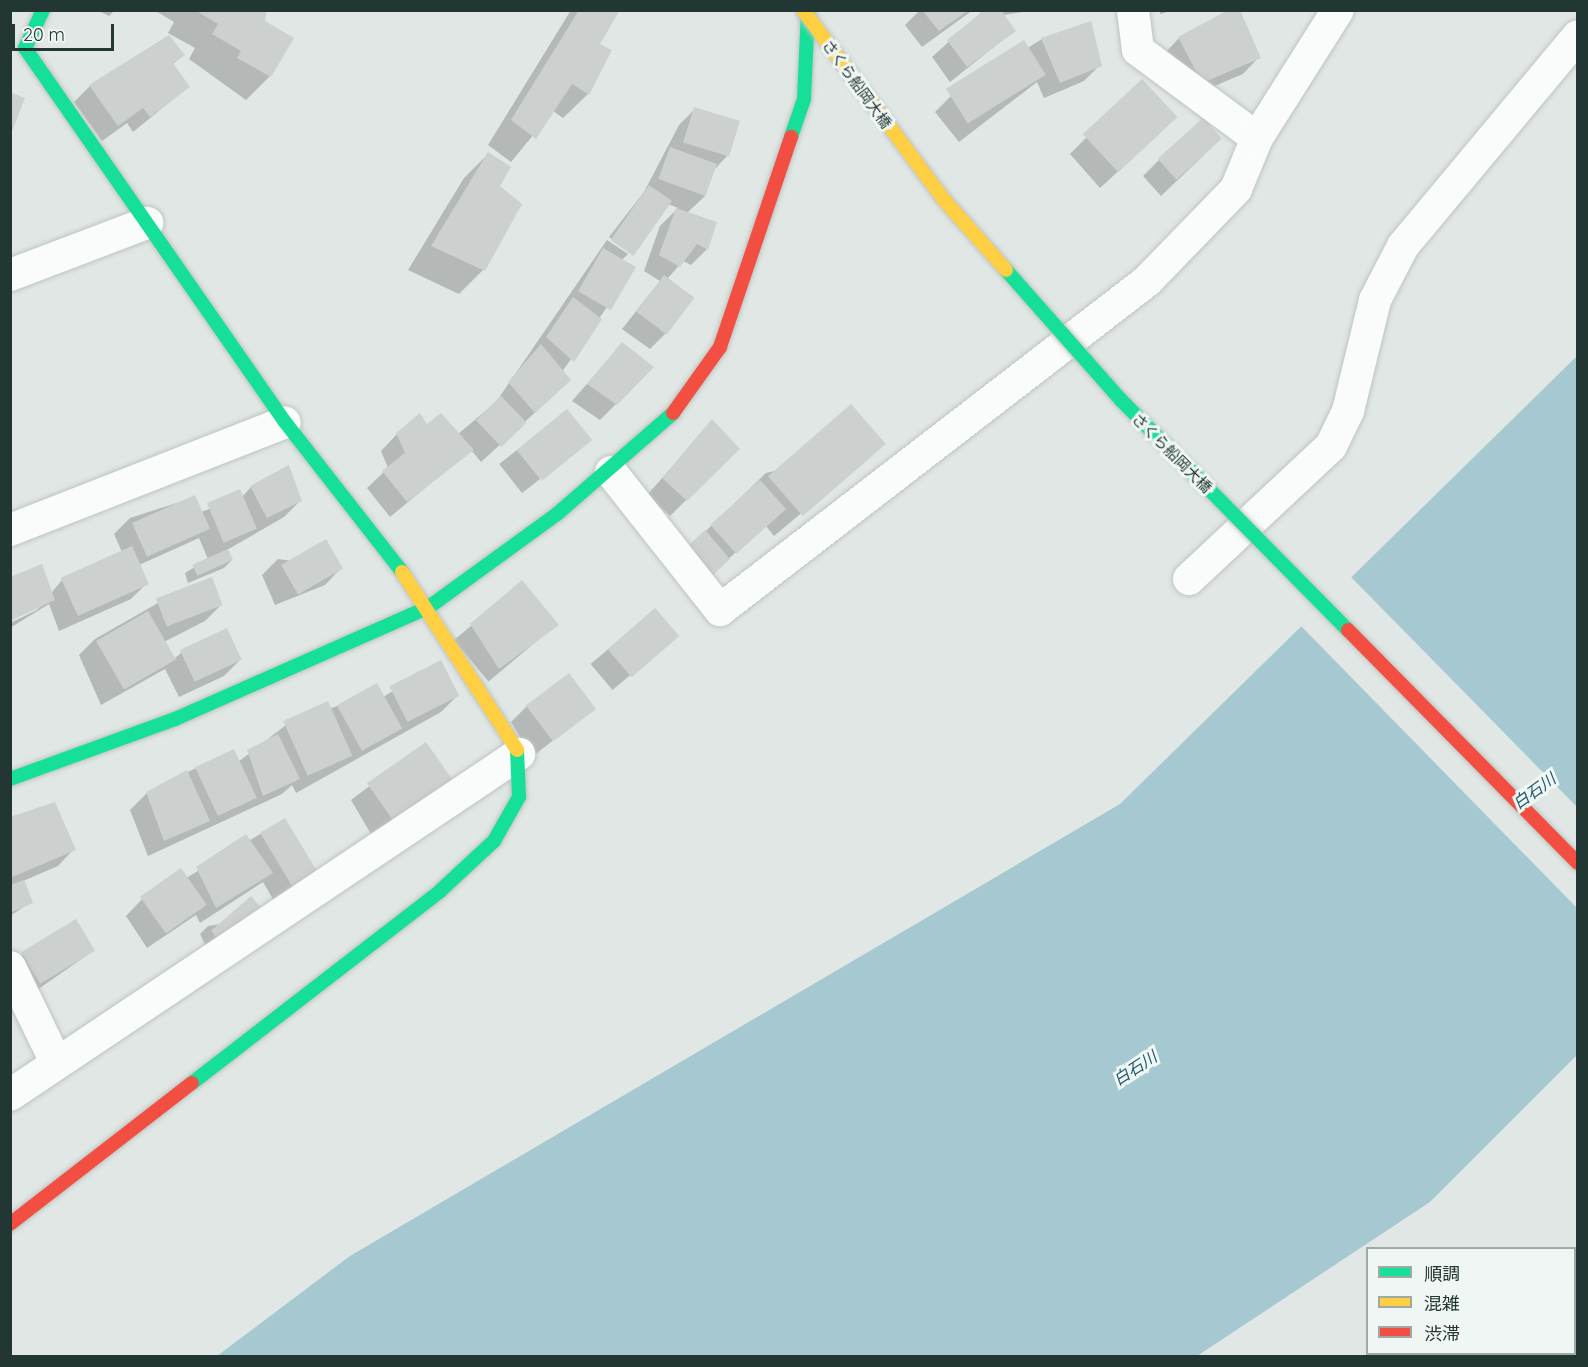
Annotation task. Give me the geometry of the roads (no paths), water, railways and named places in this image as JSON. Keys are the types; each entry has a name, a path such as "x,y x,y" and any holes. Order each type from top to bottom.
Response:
{"street":[{"path":"10,1224 140,1128 482,853 519,797 519,754 429,607 285,422 147,223 18,50 43,10"},
{"name":"さくら船岡大橋","path":"803,10 945,201 1120,400 1578,863"},
{"path":"10,779 175,719 429,607 611,472 696,388 720,346 804,99 808,10"},
{"path":"1133,10 1138,50 1257,138"},
{"path":"611,472 720,610 1147,281 1236,189 1257,138 1338,10"},
{"path":"1189,579 1331,446 1348,411 1375,300 1403,246 1578,36"},
{"path":"10,275 147,223"},
{"path":"10,530 285,422"},
{"path":"10,1095 56,1062 519,754"},
{"path":"10,968 56,1062"}],"water":[{"name":"白石川","path":"1577,356 1577,1055 1430,1202 1197,1356 217,1356 350,1256 1120,804"}]}
